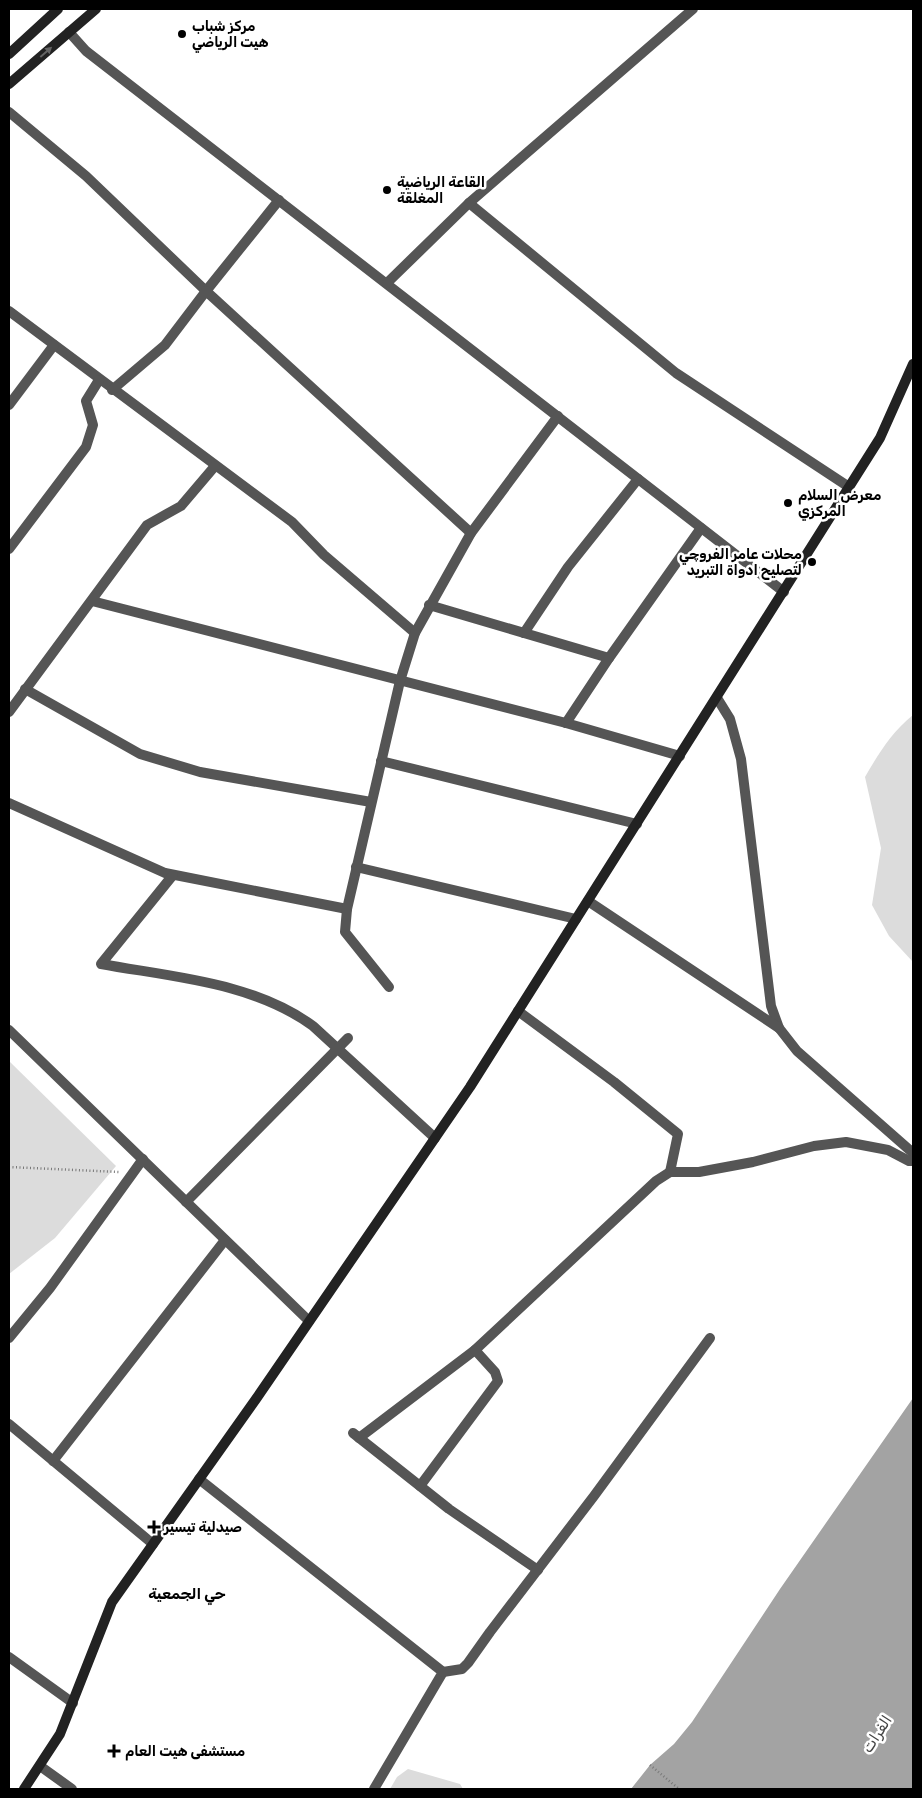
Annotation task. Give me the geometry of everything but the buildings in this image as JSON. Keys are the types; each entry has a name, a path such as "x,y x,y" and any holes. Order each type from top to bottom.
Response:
{"street":[{"path":"9,54 58,9"},
{"path":"9,84 96,9"},
{"path":"387,283 470,202 693,9"},
{"path":"69,32 86,51 784,592"},
{"path":"9,112 86,176 206,292 471,533"},
{"path":"112,390 164,345 279,200"},
{"path":"470,202 676,373 849,487"},
{"path":"9,311 112,390 292,522 324,555 415,633"},
{"path":"9,405 54,345"},
{"path":"24,1789 60,1734 112,1602 435,1138 518,1011 880,438 913,364"},
{"path":"9,550 86,447 93,424 86,402 100,380"},
{"path":"389,987 344,932 356,867 400,681 415,633 471,533 558,416"},
{"path":"9,712 147,526 181,506 215,466"},
{"path":"524,633 568,567 638,479"},
{"path":"566,723 609,658 701,528"},
{"path":"92,601 566,723 680,756"},
{"path":"429,605 609,658"},
{"path":"25,689 140,754 200,772 372,802"},
{"path":"717,698 730,719 742,759 771,1006 779,1028 797,1051 913,1153"},
{"path":"381,761 637,824"},
{"path":"9,803 164,873 347,909"},
{"path":"356,867 576,920"},
{"path":"173,874 101,964 235,989 293,1011 313,1026 435,1138"},
{"path":"588,901 779,1028"},
{"path":"518,1011 614,1082 678,1134 670,1172"},
{"path":"9,1030 309,1321"},
{"path":"186,1202 348,1038"},
{"path":"538,1570 448,1509 356,1435 475,1350 656,1181 670,1172 708,1170 752,1162 814,1146 846,1142 888,1150 909,1162 913,1162"},
{"path":"9,1338 50,1288 142,1160"},
{"path":"52,1461 225,1240"},
{"path":"199,1479 443,1672 462,1669 468,1664 710,1338"},
{"path":"420,1486 498,1381 495,1372 475,1350"},
{"path":"9,1424 153,1544"},
{"path":"9,1657 73,1703"},
{"path":"374,1789 443,1672"},
{"path":"40,1766 72,1789"}],"path":[{"path":"9,1167 69,1168 133,1173"},
{"path":"650,1765 679,1789"}],"shaded area":[{"path":"913,715 913,962 889,936 872,905 881,848 865,777 892,736"},
{"path":"9,1061 116,1166 55,1238 9,1274"},
{"path":"408,1769 460,1784 463,1789 390,1789 397,1777"}],"water":[{"name":"الفرات","path":"913,1398 913,1789 631,1789 650,1765 674,1744 692,1722 780,1589"}],"place":[{"name":"مركز شباب هيت الرياضي","path":"182,34"},
{"name":"القاعة الرياضية المغلقة","path":"387,190"},
{"name":"معرض السلام المركزي","path":"788,503"},
{"name":"محلات عامر الفروچي لتصليح ادواة التبريد","path":"812,562"},
{"name":"صيدلية تيسير","path":"154,1527"},
{"name":"مستشفى هيت العام","path":"114,1751"}],"district":[{"name":"حي الجمعية","path":"187,1594"}]}
